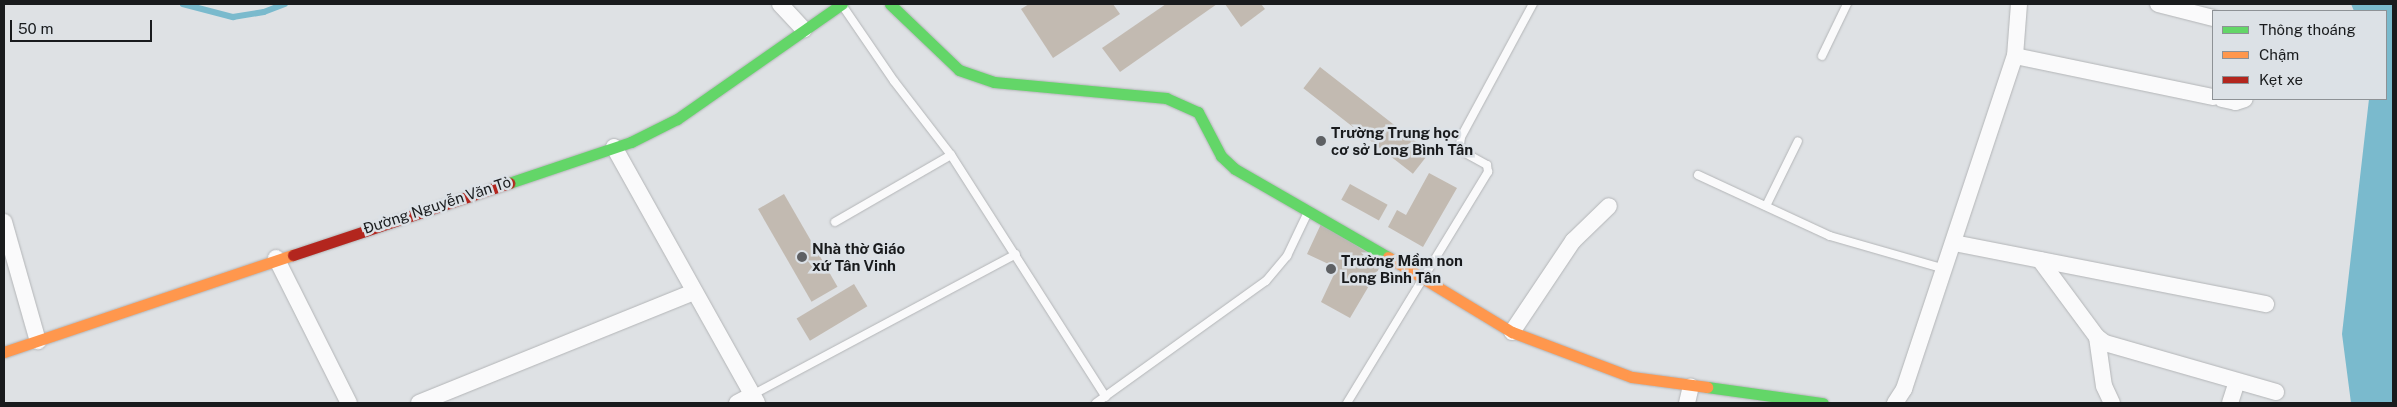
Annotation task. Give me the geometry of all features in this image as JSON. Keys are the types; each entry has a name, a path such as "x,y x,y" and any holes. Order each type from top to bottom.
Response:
{"street":[{"path":"780,4 804,30"},
{"name":"Đường Nguyễn Văn Tỏ","path":"4,352 276,258 614,147 677,119 842,4"},
{"path":"890,4 959,70 994,82 1166,98 1198,112 1221,156 1235,169 1309,210 1512,332 1632,377 1691,386 1753,391 1823,403"},
{"path":"1895,403 1904,389 2015,56 2019,4"},
{"path":"2158,4 2212,18"},
{"path":"2015,56 2212,97"},
{"path":"2227,100 2236,102 2242,100"},
{"path":"614,147 755,399 737,403"},
{"path":"1512,332 1573,241 1609,206"},
{"path":"4,222 38,341"},
{"path":"1954,243 2266,304"},
{"path":"276,258 349,403"},
{"path":"2040,260 2097,337 2105,343 2276,392"},
{"path":"419,403 694,292"},
{"path":"2097,337 2104,386 2112,403"},
{"path":"2230,403 2238,382"},
{"path":"1687,403 1691,386"}],"lane":[{"path":"842,4 894,81 951,155 1106,397"},
{"path":"1347,403 1488,172 1487,165 1464,152 1460,145 1461,136 1533,4"},
{"path":"1822,56 1848,4"},
{"path":"1766,206 1798,141"},
{"path":"835,222 951,155"},
{"path":"1698,175 1830,236 1945,269"},
{"path":"1096,403 1266,281 1288,256 1309,210"},
{"path":"755,399 1016,254"}],"water":[{"path":"2351,4 2393,4 2393,403 2351,403 2342,334 2369,100 2387,100 2387,10 2354,10"}],"building":[{"path":"1029,4 1113,4 1120,14 1053,58 1021,9"},
{"path":"1166,4 1217,4 1120,72 1102,48"},
{"path":"1225,4 1261,4 1265,9 1241,27"},
{"path":"1320,67 1430,153 1413,174 1303,88"},
{"path":"1429,173 1457,188 1423,247 1388,227 1397,210 1406,215"},
{"path":"1350,184 1388,205 1379,221 1341,200"},
{"path":"784,194 838,287 812,302 758,209"},
{"name":"Trường Mầm non Long Bình Tân","path":"1321,224 1383,262 1350,318 1321,302 1337,268 1307,254"},
{"path":"854,284 867,306 810,341 797,319"}],"waterway":[{"path":"183,4 233,17 264,12 285,4"}],"traffic: fast":[{"path":"509,183 631,142 677,119 842,4"},
{"path":"890,4 959,70 994,82 1166,98 1198,112 1221,156 1235,169 1388,257"},
{"path":"1707,387 1823,403"}],"traffic: slow":[{"path":"4,352 293,255"},
{"path":"1388,257 1512,332 1632,377 1707,387"}],"traffic: jam":[{"path":"293,255 509,183"}],"place":[{"name":"Trường Trung học cơ sở Long Bình Tân","path":"1321,141"},
{"name":"Nhà thờ Giáo xứ Tân Vinh","path":"802,257"},
{"name":"Trường Mầm non Long Bình Tân","path":"1331,269"}]}
